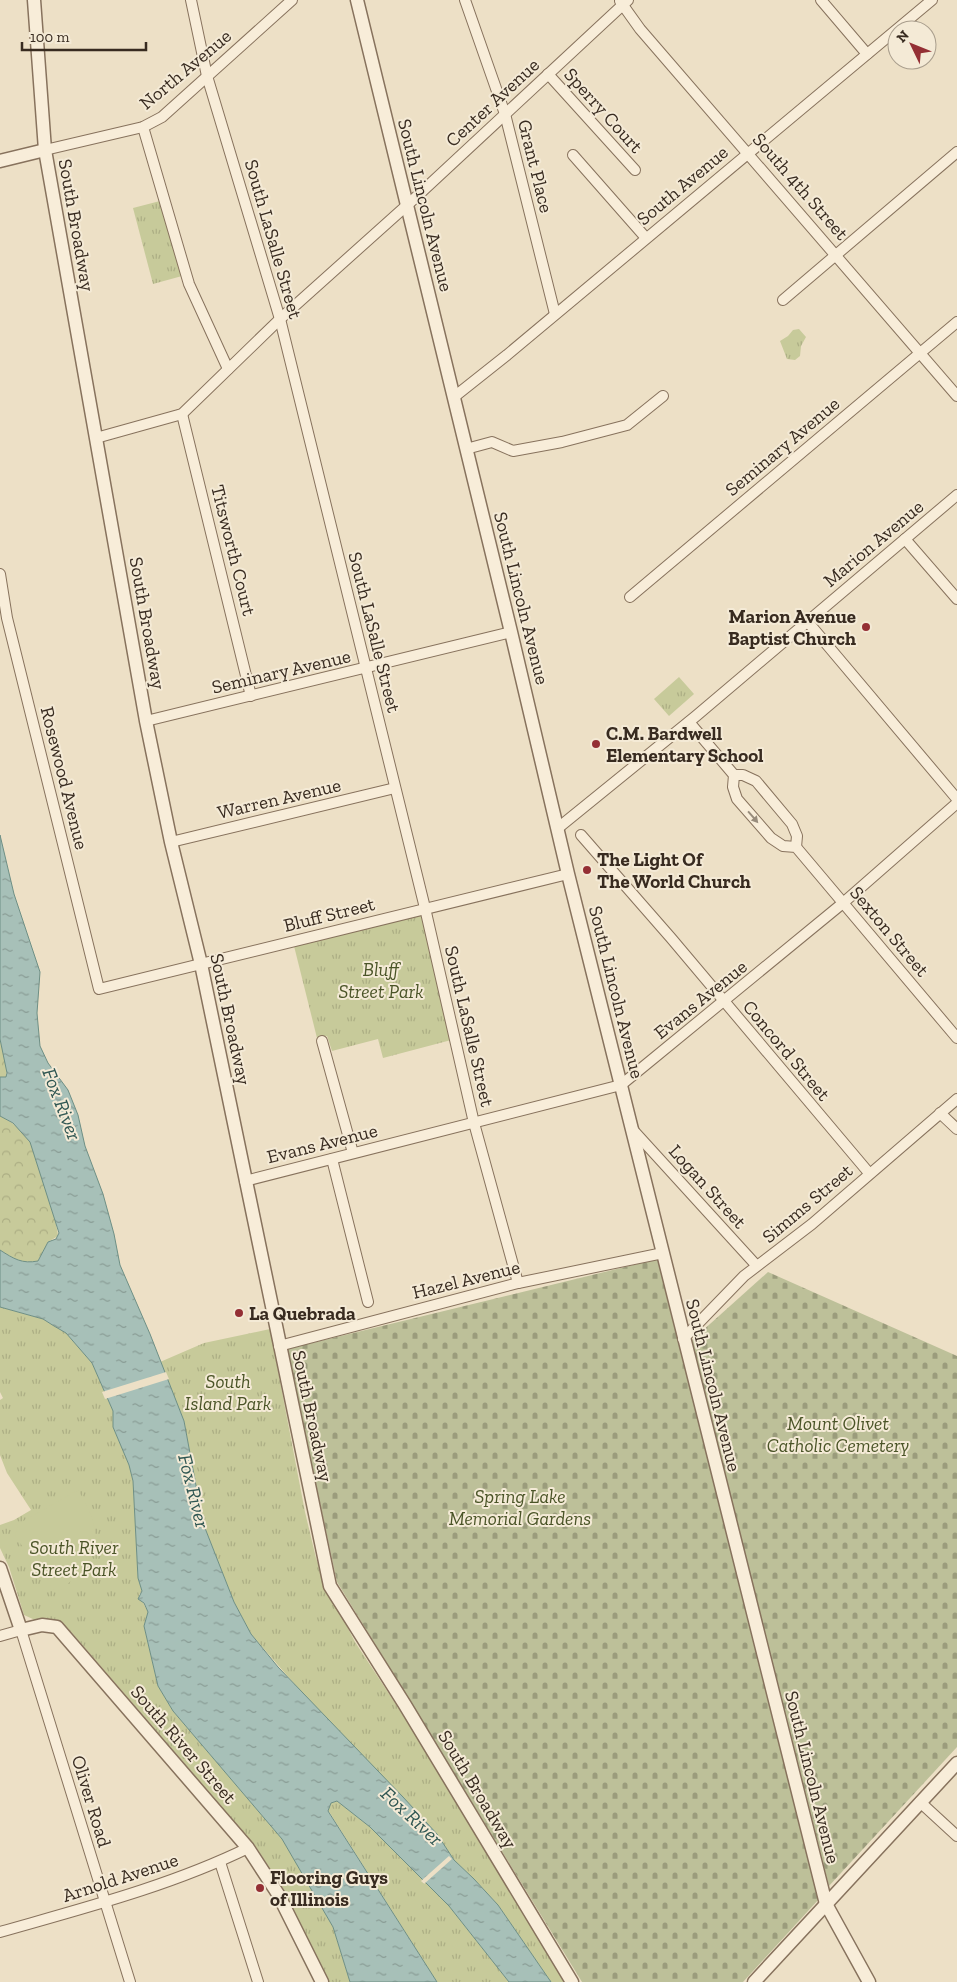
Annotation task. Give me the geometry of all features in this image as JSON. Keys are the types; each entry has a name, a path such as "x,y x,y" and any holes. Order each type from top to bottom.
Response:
{"street":[{"name":"South Broadway","path":"34,0 45,150 146,722 171,842 201,964 330,1586 410,1713 572,1982"},
{"name":"South LaSalle Street","path":"191,0 207,76 280,319 425,908 474,1123 517,1279"},
{"name":"North Avenue","path":"0,161 143,127 162,117 292,0"},
{"name":"South Lincoln Avenue","path":"357,0 512,632 568,874 826,1904 869,1982"},
{"name":"Grant Place","path":"465,0 505,114 555,314"},
{"path":"821,0 867,54"},
{"name":"South Avenue","path":"454,397 932,0"},
{"name":"Center Avenue","path":"96,438 182,414 280,319 406,206 623,2"},
{"name":"South 4th Street","path":"623,2 748,153 837,254 957,396"},
{"name":"Sperry Court","path":"548,74 634,170"},
{"path":"143,127 189,284 228,369"},
{"path":"783,300 957,152"},
{"path":"573,155 646,238"},
{"name":"Seminary Avenue","path":"630,597 957,322"},
{"path":"466,449 492,442 513,451 562,442 627,425 663,396"},
{"name":"Titsworth Court","path":"182,414 251,696"},
{"name":"Marion Avenue","path":"558,828 689,722 957,495"},
{"path":"905,539 957,599"},
{"name":"Rosewood Avenue","path":"0,574 7,618 100,989"},
{"path":"807,621 957,801"},
{"name":"Seminary Avenue","path":"146,722 512,632"},
{"path":"689,722 734,775 733,787 737,799 772,838 783,846 796,847"},
{"name":"Sexton Street","path":"734,775 743,775 756,781 792,824 797,836 796,847 957,1038"},
{"name":"Warren Avenue","path":"171,842 395,788"},
{"name":"Evans Avenue","path":"245,1181 621,1085 843,903 957,801"},
{"name":"Concord Street","path":"581,835 869,1174"},
{"name":"Bluff Street","path":"100,989 568,874"},
{"path":"322,1041 353,1153"},
{"name":"Simms Street","path":"683,1339 744,1276 812,1224 957,1099"},
{"path":"940,1113 957,1128"},
{"name":"Logan Street","path":"633,1130 756,1266"},
{"path":"332,1159 368,1302"},
{"name":"Hazel Avenue","path":"280,1346 517,1279 663,1253"},
{"path":"0,1568 21,1630 0,1636"},
{"name":"South River Street","path":"21,1630 42,1625 57,1627 248,1848 278,1894 322,1982"},
{"name":"Oliver Road","path":"21,1630 130,1982"},
{"path":"754,1982 957,1763"},
{"path":"920,1802 957,1836"},
{"name":"Arnold Avenue","path":"0,1932 104,1903 220,1862 248,1848"},
{"path":"220,1862 258,1982"}],"green space":[{"path":"160,201 182,276 153,284 133,208"},
{"path":"799,329 806,337 801,346 800,356 795,360 787,359 780,341 793,330"},
{"path":"679,677 694,694 669,716 654,699"},
{"name":"Bluff Street Park","path":"425,908 455,1039 383,1058 378,1039 332,1051 327,1036 317,1038 293,942"},
{"path":"0,1039 7,1065 6,1078 0,1077"},
{"path":"0,1116 16,1126 29,1140 55,1218 58,1236 48,1242 38,1261 27,1262 18,1260 0,1250"},
{"name":"Spring Lake Memorial Gardens","path":"658,1259 819,1899 743,1982 582,1982 337,1582 287,1349"},
{"name":"Mount Olivet Catholic Cemetery","path":"768,1272 957,1356 957,1747 829,1886 691,1341"},
{"name":"South River Street Park","path":"0,1307 43,1319 66,1333 92,1363 113,1411 113,1427 129,1465 133,1481 138,1578 142,1591 139,1595 148,1612 144,1626 158,1686 173,1711 282,1839 333,1927 350,1982 329,1982 284,1890 254,1844 72,1633 51,1619 35,1620 24,1615 9,1567 0,1548 0,1525 14,1520 31,1510 7,1473 0,1455 0,1400 3,1398 0,1392"},
{"name":"South Island Park","path":"270,1329 305,1512 316,1558 327,1587 355,1642 422,1744 568,1982 551,1982 498,1905 454,1860 437,1834 310,1702 251,1634 234,1602 203,1523 184,1421 160,1362 204,1343"},
{"path":"78,1490 93,1521 94,1547 90,1559 82,1570 56,1593 15,1536 18,1524"},
{"path":"337,1801 370,1827 449,1906 509,1982 437,1982 328,1810 331,1803"}],"water":[{"name":"Fox River","path":"0,835 14,894 40,972 37,1013 40,1046 48,1063 68,1090 78,1115 85,1146 103,1194 120,1265 150,1334 184,1421 203,1523 234,1602 251,1634 278,1667 403,1797 437,1834 454,1860 498,1905 551,1982 509,1982 449,1906 370,1827 337,1801 331,1803 328,1811 437,1982 350,1982 333,1927 282,1839 173,1711 158,1686 144,1626 148,1612 144,1603 138,1599 142,1591 138,1578 133,1481 129,1465 113,1427 113,1411 92,1363 66,1333 43,1319 0,1307 0,1250 18,1260 27,1262 38,1261 48,1242 56,1239 59,1233 30,1142 13,1123 0,1116 0,1077 6,1077 7,1073 0,1039"}],"pier":[{"path":"166,1372 169,1379 105,1399 102,1392"},
{"path":"449,1856 452,1859 424,1884 421,1881"}],"place":[{"name":"Marion Avenue Baptist Church","path":"866,627"},
{"name":"C.M. Bardwell Elementary School","path":"596,744"},
{"name":"The Light Of The World Church","path":"587,870"},
{"name":"La Quebrada","path":"239,1313"},
{"name":"Flooring Guys of Illinois","path":"260,1888"}]}
